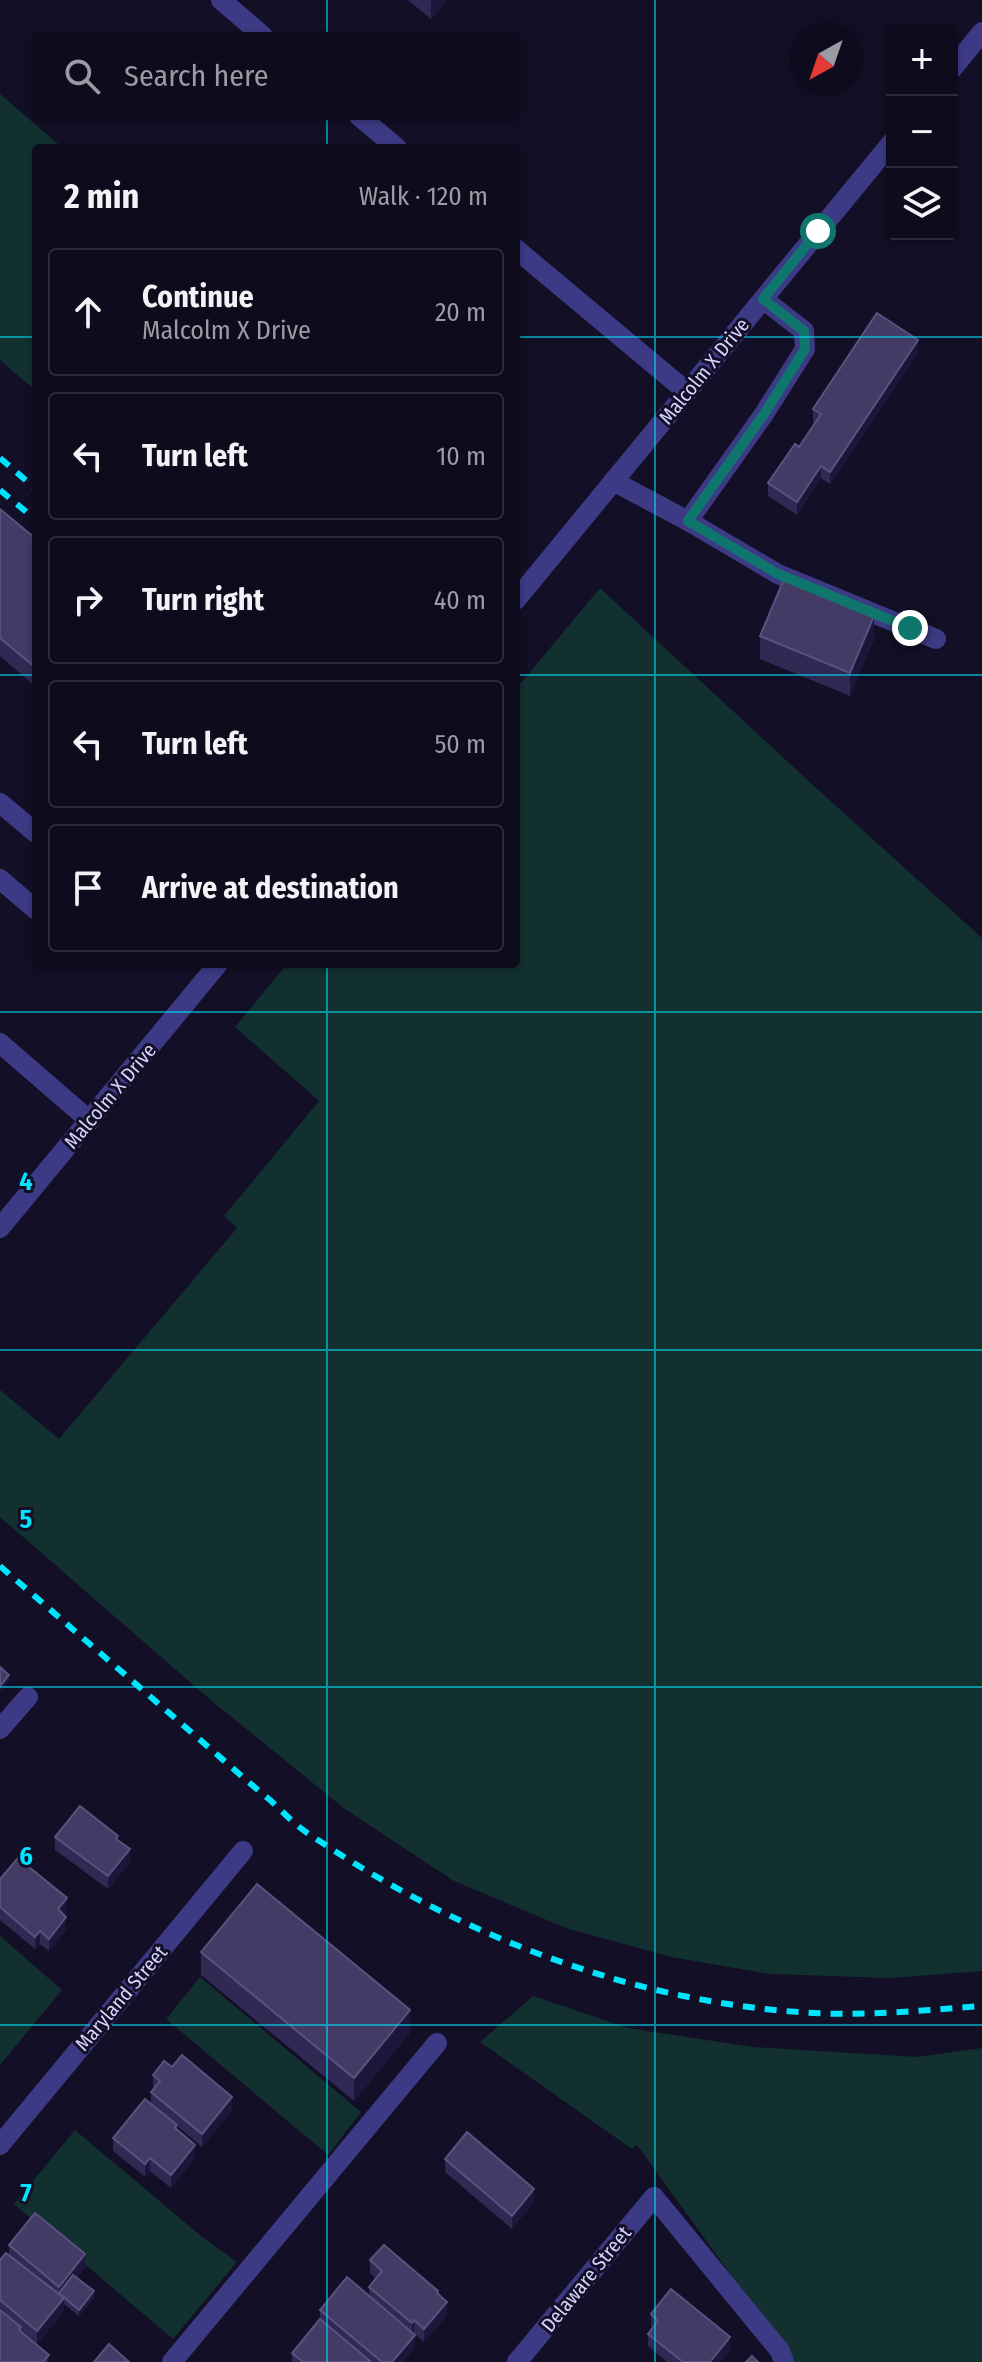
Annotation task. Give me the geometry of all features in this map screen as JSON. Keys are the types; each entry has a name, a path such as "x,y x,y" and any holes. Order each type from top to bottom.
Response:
{"street":[{"path":"221,0 258,32"},
{"path":"958,62 982,32"},
{"path":"364,120 392,144"},
{"name":"Malcolm X Drive","path":"520,595 886,149"},
{"path":"520,252 687,392"},
{"path":"688,521 764,414 805,349 804,331 763,299"},
{"path":"613,481 778,574 936,639"},
{"path":"0,803 32,830"},
{"path":"0,879 32,907"},
{"name":"Malcolm X Drive","path":"0,1228 215,968"},
{"path":"0,1043 90,1121"},
{"path":"0,1729 28,1697"},
{"name":"Maryland Street","path":"0,2145 243,1851"},
{"path":"172,2362 437,2043"},
{"name":"Delaware Street","path":"517,2362 654,2197 780,2351 784,2362"}],"green space":[{"path":"0,94 58,144 32,144 32,388 0,360"},
{"path":"600,588 982,938 982,1971 890,1978 770,1974 671,1957 566,1928 454,1881 345,1809 213,1702 0,1517 0,1390 59,1439 237,1228 224,1216 319,1101 235,1027 284,968 520,968 520,684"},
{"path":"0,1936 62,1990 0,2065"},
{"path":"200,1977 361,2112 328,2155 166,2019"},
{"path":"533,1996 628,2028 753,2047 917,2057 982,2048 982,2362 794,2362 637,2145 632,2149 480,2042"},
{"path":"75,2130 201,2236 237,2262 173,2339 14,2204"}],"building":[{"path":"877,313 918,340 830,472 821,466 797,502 768,483 795,444 799,447 821,414 813,409"},
{"path":"0,509 32,536 32,665 0,638"},
{"path":"784,579 874,616 850,673 760,636"},
{"path":"0,1667 9,1675 0,1686"},
{"path":"80,1806 130,1849 108,1876 55,1837"},
{"path":"18,1858 67,1898 58,1909 66,1917 49,1939 40,1931 35,1937 0,1907 0,1879"},
{"path":"257,1884 410,2010 354,2078 201,1952"},
{"path":"182,2055 232,2097 202,2134 151,2092 160,2081 153,2075 164,2061 172,2067"},
{"path":"145,2099 177,2125 175,2128 195,2145 171,2175 150,2158 145,2164 113,2138"},
{"path":"467,2132 534,2189 512,2216 445,2159"},
{"path":"35,2213 85,2254 59,2287 9,2245"},
{"path":"384,2245 447,2302 424,2329 414,2320 412,2323 369,2287 382,2271 370,2260"},
{"path":"6,2253 64,2298 37,2331 0,2300 0,2260"},
{"path":"73,2275 94,2291 79,2310 59,2293"},
{"path":"347,2277 415,2335 392,2362 382,2362 320,2310"},
{"path":"671,2289 730,2337 710,2362 683,2362 648,2334 658,2321 651,2314"},
{"path":"0,2310 49,2355 43,2362 0,2362"},
{"path":"320,2319 371,2362 303,2362 292,2353"},
{"path":"109,2344 129,2362 94,2362"}],"railway":[{"path":"0,458 32,486"},
{"path":"0,490 32,517"},
{"path":"0,1566 301,1828 363,1869 422,1902 484,1931 547,1957 612,1978 678,1995 745,2007 856,2014 982,2006"}],"route":[{"path":"818,231 763,299 804,331 805,349 764,414 688,521 778,574 910,628"}]}
